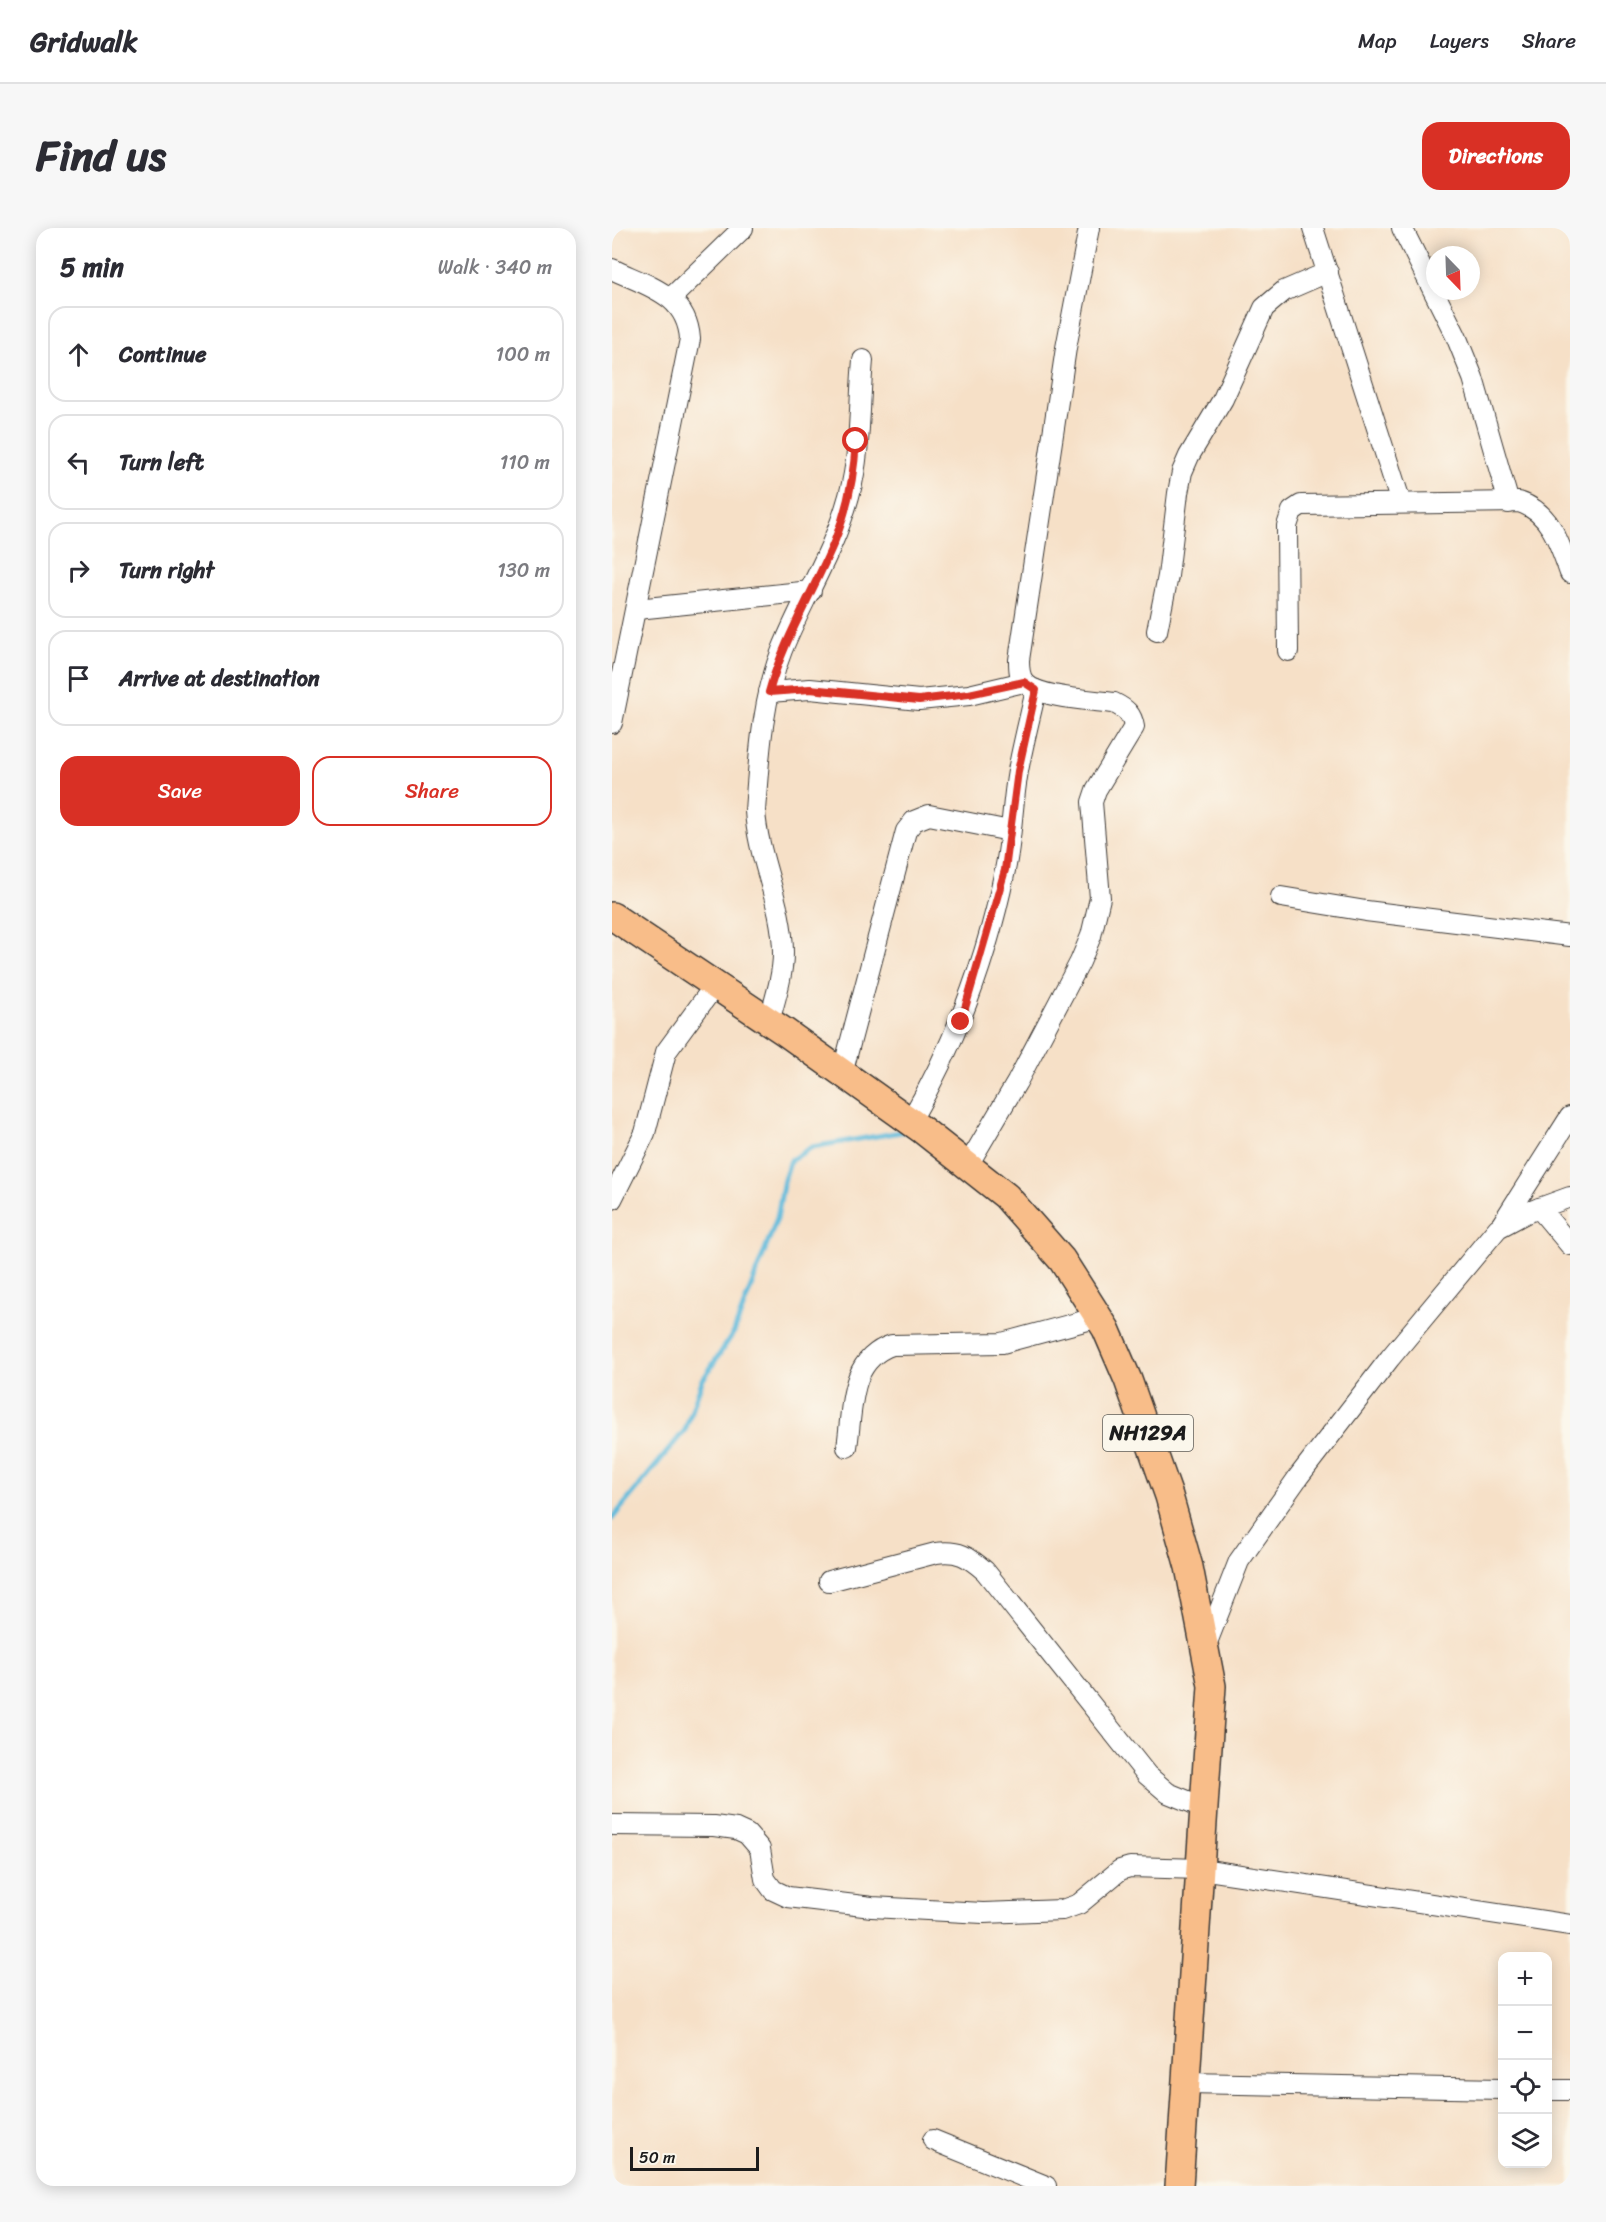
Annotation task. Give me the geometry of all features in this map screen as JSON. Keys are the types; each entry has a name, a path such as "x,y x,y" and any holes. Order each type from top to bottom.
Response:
{"highway":[{"name":"NH129A","path":"612,916 769,1022 910,1122 1006,1196 1062,1260 1099,1317 1128,1380 1169,1496 1206,1645 1212,1686 1179,2186"}],"street":[{"path":"671,298 743,228"},
{"path":"910,1122 935,1078 961,1022 1000,891 1030,686 1019,671 1018,660 1066,348 1089,228"},
{"path":"1313,228 1401,503"},
{"path":"1402,228 1447,317 1473,378 1509,502"},
{"path":"612,269 671,298 689,322 690,339 637,609 612,723"},
{"path":"1157,631 1168,576 1182,471 1189,456 1223,399 1264,308 1274,297 1284,291 1328,272"},
{"path":"769,1022 782,969 782,942 777,907 756,830 755,811 769,692 783,648 835,539 850,495 854,474 862,360"},
{"path":"1288,651 1287,526 1292,511 1301,505 1311,503 1509,502 1530,506 1546,519 1553,529 1570,573"},
{"path":"637,609 811,591"},
{"path":"769,692 810,689 919,700 1030,686 1114,703 1125,708 1132,718 1134,727 1096,790 1092,802 1100,898 1091,936 1080,962 1017,1082 968,1165"},
{"path":"842,1074 906,831 914,821 928,815 1010,831"},
{"path":"1281,897 1366,911 1570,936"},
{"path":"612,1199 645,1133 666,1052 715,985"},
{"path":"1206,1645 1239,1561 1299,1476 1390,1358 1498,1228 1570,1117"},
{"path":"1498,1228 1510,1220 1570,1197"},
{"path":"1539,1208 1570,1245"},
{"path":"847,1447 860,1372 868,1357 878,1350 892,1346 1002,1343 1099,1317"},
{"path":"829,1581 953,1550 969,1557 985,1571 1147,1775 1168,1793 1205,1808"},
{"path":"612,1825 714,1826 736,1829 747,1834 760,1850 765,1879 773,1890 788,1897 872,1907 983,1913 1062,1910 1079,1904 1120,1870 1130,1867 1201,1869 1570,1925"},
{"path":"1186,2083 1498,2089"},
{"path":"1552,2090 1570,2090"},
{"path":"933,2140 1046,2186"}],"waterway":[{"path":"612,1519 685,1430 702,1381 734,1332 777,1218 784,1179 791,1160 812,1147 907,1131"}],"route":[{"path":"856,441 850,495 835,539 783,648 769,692 810,689 919,700 969,694 1024,682 1036,690 1018,771 1005,870 961,1022"}]}
